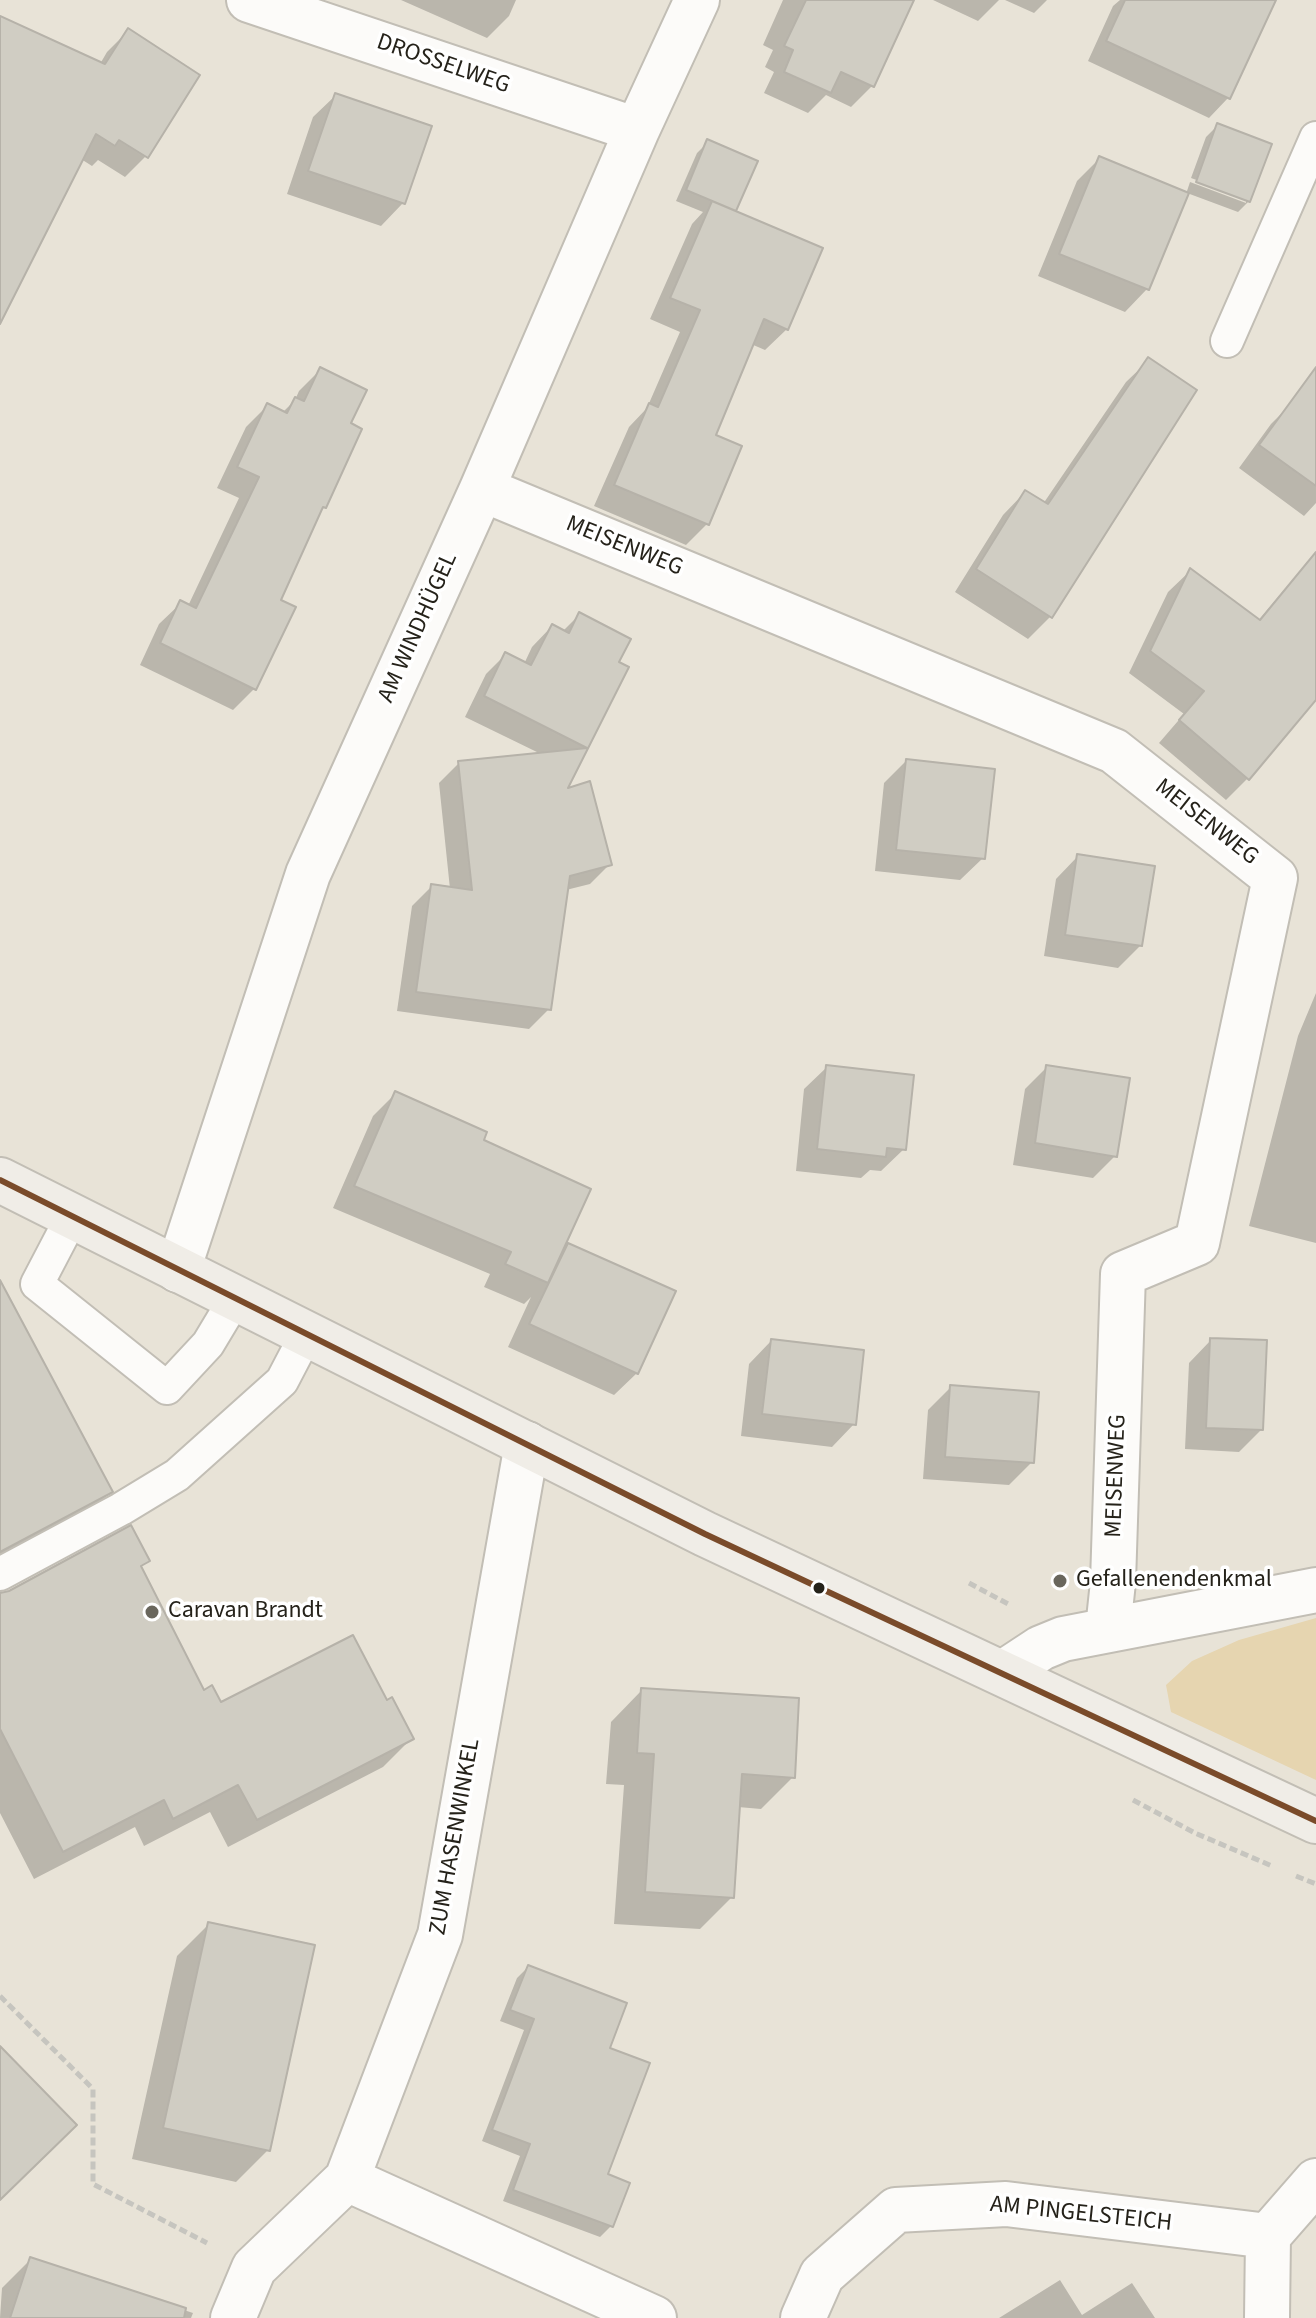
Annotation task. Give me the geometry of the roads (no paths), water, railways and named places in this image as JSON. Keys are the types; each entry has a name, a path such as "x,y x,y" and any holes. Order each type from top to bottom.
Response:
{"main road":[{"path":"0,1180 705,1534 1316,1821"}],"street":[{"name":"DROSSELWEG","path":"249,0 637,130"},
{"name":"AM WINDHÜGEL","path":"178,1270 308,874 482,489 637,130 697,0"},
{"name":"MEISENWEG","path":"482,489 1114,751 1275,878 1197,1243 1123,1274 1113,1582 1108,1629"},
{"name":"ZUM HASENWINKEL","path":"233,2318 254,2268 347,2179 440,1935 527,1444"},
{"path":"1003,1673 1041,1648 1063,1639 1316,1590"},
{"path":"347,2179 654,2318"},
{"path":"1267,2318 1268,2236 1316,2181"},
{"name":"AM PINGELSTEICH","path":"803,2318 822,2275 896,2210 1006,2204 1268,2236"}],"lane":[{"path":"1227,341 1316,138"},
{"path":"72,1217 37,1284 167,1388 208,1344 235,1299"},
{"path":"0,1574 177,1475 282,1381 306,1335"}],"place":[{"name":"Gefallenendenkmal","path":"1060,1581"},
{"name":"Caravan Brandt","path":"152,1612"}]}
